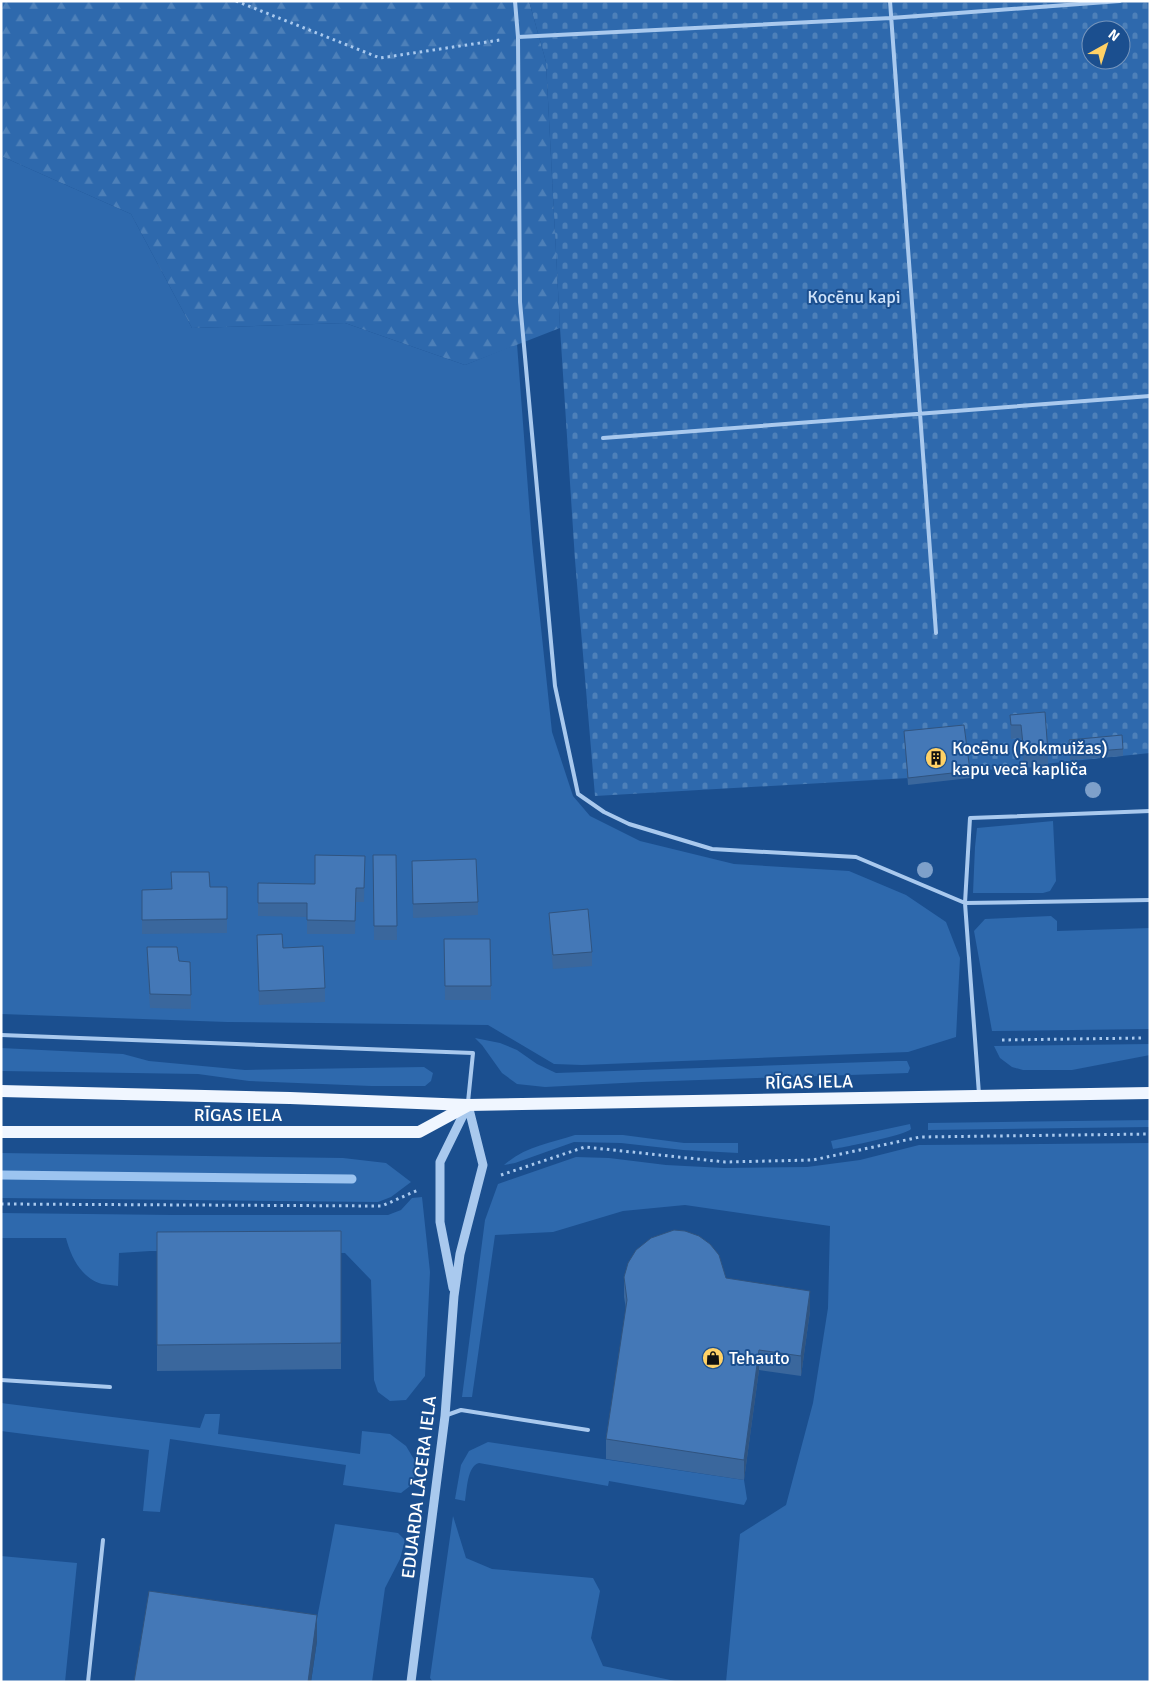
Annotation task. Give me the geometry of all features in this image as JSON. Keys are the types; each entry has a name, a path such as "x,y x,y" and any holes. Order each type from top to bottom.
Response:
{"main road":[{"name":"RĪGAS IELA","path":"1,1091 290,1098 468,1105 1150,1093"},
{"name":"RĪGAS IELA","path":"1,1132 419,1132 468,1105"}],"street":[{"name":"EDUARDA LĀCERA IELA","path":"454,1296 440,1222 440,1162 468,1105"},
{"name":"EDUARDA LĀCERA IELA","path":"411,1682 444,1416 454,1296 460,1254 483,1165 468,1105"}],"lane":[{"path":"515,1 518,37 520,302 555,686 578,794 604,812 628,824 712,849 856,858 965,903 1150,900"},
{"path":"890,1 936,633"},
{"path":"518,37 891,18 1120,1"},
{"path":"603,438 1150,396"},
{"path":"979,1096 965,903 970,818 1150,812"},
{"path":"1,1035 473,1053 468,1105"},
{"path":"1,1380 110,1387"},
{"path":"444,1416 461,1410 588,1430"},
{"path":"88,1682 103,1540"}],"path":[{"path":"236,1 380,58 518,37"},
{"path":"1002,1040 1143,1038"},
{"path":"500,1175 585,1147 725,1162 813,1160 920,1137 1150,1134"},
{"path":"1,1204 382,1206 418,1190"}],"green space":[{"path":"1,1 529,1 546,62 560,328 465,365 345,323 192,328 131,214 1,156"},
{"name":"Kocēnu kapi","path":"529,1 1150,1 1150,753 909,778 595,796 575,560 546,62"},
{"path":"1,156 131,214 192,328 345,323 465,365 517,344 532,542 552,732 573,796 590,816 640,841 734,864 849,871 906,895 946,922 960,958 956,1037 908,1052 582,1065 554,1064 488,1025 227,1022 1,1014"},
{"path":"1053,821 1056,881 1050,891 1043,893 973,893 977,828"},
{"path":"1051,916 1057,921 1057,931 1150,928 1150,1029 992,1031 974,931 985,919"},
{"path":"475,1038 500,1043 517,1050 537,1064 556,1073 897,1061 907,1061 910,1068 908,1073 545,1087 517,1084 502,1073"},
{"path":"1150,1044 1150,1055 1072,1070 1023,1070 1012,1067 1000,1058 994,1046"},
{"path":"1,1048 123,1054 149,1061 245,1070 424,1067 433,1073 431,1081 425,1086 371,1086 249,1081 198,1074 1,1071"},
{"path":"1150,1120 1150,1127 928,1130 928,1123"},
{"path":"910,1124 911,1129 907,1132 833,1149 831,1141"},
{"path":"575,1135 623,1135 684,1143 738,1143 738,1153 683,1150 621,1143 574,1142 515,1163 504,1165 529,1150"},
{"path":"1150,1143 1150,1682 726,1682 740,1534 786,1505 813,1403 828,1308 830,1226 685,1205 623,1211 553,1232 495,1235 472,1397 462,1397 485,1220 498,1184 576,1157 724,1168 807,1167 860,1160 919,1145"},
{"path":"1,1153 343,1158 386,1163 411,1182 391,1197 378,1202 1,1198"},
{"path":"422,1197 430,1272 425,1376 406,1400 390,1401 378,1392 374,1380 371,1280 345,1253 150,1251 119,1253 118,1286 102,1284 88,1277 74,1259 66,1238 1,1238 1,1213 388,1215 401,1210 412,1198"},
{"path":"1,1403 200,1428 205,1414 220,1414 218,1434 360,1454 362,1431 390,1434 406,1446 415,1461 414,1483 401,1493 343,1485 346,1465 170,1439 160,1512 143,1511 149,1450 1,1431"},
{"path":"488,1442 744,1480 747,1499 744,1505 609,1481 608,1486 479,1463 475,1465 470,1473 465,1501 455,1499 461,1465 469,1451"},
{"path":"453,1516 466,1558 492,1569 593,1578 600,1591 591,1638 603,1666 680,1682 433,1682 430,1678"},
{"path":"335,1524 398,1533 405,1540 400,1559 385,1588 372,1682 311,1682 317,1641 315,1629"},
{"path":"1,1556 77,1563 65,1682 1,1682"}],"building":[{"path":"1045,712 1048,753 1024,754 1021,725 1011,725 1010,715"},
{"name":"Kocēnu (Kokmuižas) kapu vecā kapliča","path":"964,725 970,771 908,778 904,731"},
{"path":"1122,735 1123,749 1070,753 1069,740"},
{"path":"315,855 365,856 364,888 356,888 355,921 307,920 307,903 258,903 258,883 315,884"},
{"path":"373,855 396,855 397,926 374,926"},
{"path":"476,859 478,902 413,904 412,861"},
{"path":"171,872 209,872 210,887 227,887 227,919 142,920 142,890 172,889"},
{"path":"588,909 592,952 553,955 549,913"},
{"path":"282,934 283,948 323,946 325,988 259,991 257,935"},
{"path":"444,939 490,939 491,986 445,986"},
{"path":"147,947 177,947 179,961 190,962 191,995 150,994"},
{"name":"Tehauto","path":"674,1230 685,1231 699,1236 710,1244 719,1255 726,1278 810,1291 801,1356 759,1350 744,1460 606,1439 627,1300 624,1277 628,1263 636,1250 651,1238"},
{"path":"341,1231 341,1343 157,1345 157,1232"},
{"path":"149,1591 317,1615 308,1682 134,1682"}],"waterway":[{"path":"1,1175 352,1179"}],"place":[{"name":"Kocēnu (Kokmuižas) kapu vecā kapliča","path":"936,758"},
{"name":"Tehauto","path":"713,1358"}]}
